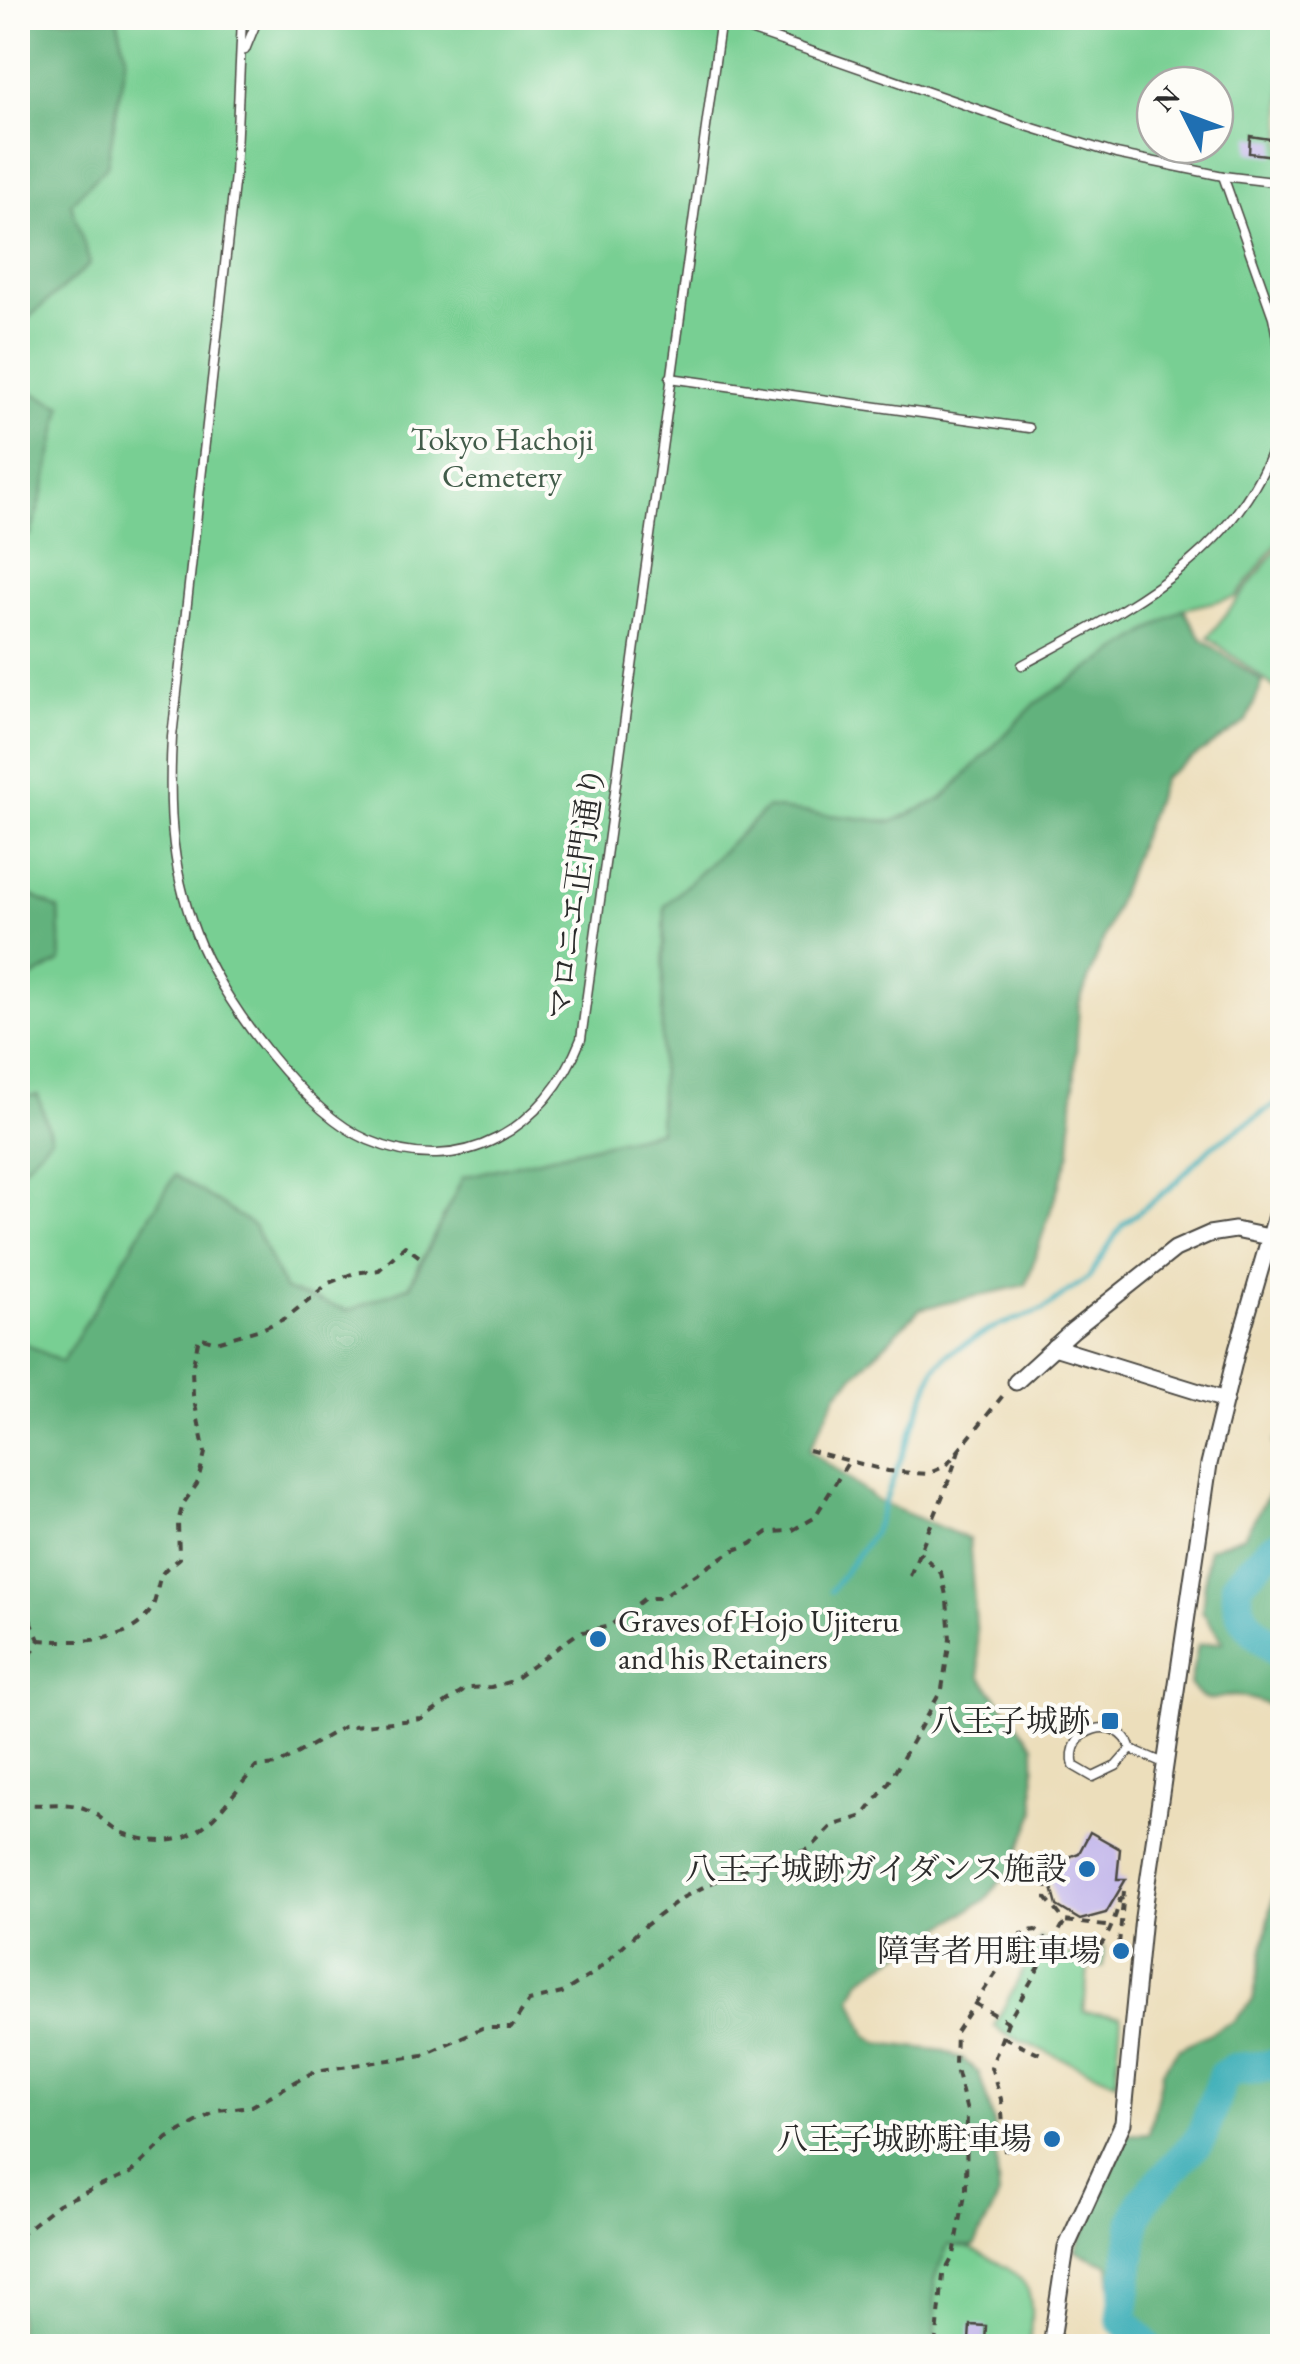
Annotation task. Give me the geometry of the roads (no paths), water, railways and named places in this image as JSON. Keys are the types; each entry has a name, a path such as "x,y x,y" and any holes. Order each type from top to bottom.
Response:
{"street":[{"path":"1051,2346 1066,2248 1123,2122 1143,1917 1210,1464 1282,1196"},
{"path":"1016,1382 1054,1346 1175,1249 1208,1234 1235,1230 1270,1237"},
{"path":"1054,1346 1225,1400"}],"lane":[{"name":"マロニエ正門通り","path":"242,18 235,174 172,737 169,819 174,861 202,947 246,1023 282,1068 325,1112 366,1139 434,1155 474,1149 502,1137 530,1116 554,1092 571,1066 581,1039 721,19"},
{"path":"242,62 258,18"},
{"path":"701,18 721,19 1116,154 1222,176 1282,183"},
{"path":"1222,176 1272,317 1282,364"},
{"path":"670,378 1029,428"},
{"path":"1022,665 1154,592 1195,559 1230,521 1254,485 1274,450 1282,422"},
{"path":"1099,1727 1121,1732 1131,1749 1116,1766 1093,1777 1074,1766 1071,1755 1074,1743 1099,1727"},
{"path":"1131,1749 1164,1763"}],"waterway":[{"path":"831,1591 873,1533 935,1368 949,1353 995,1327 1043,1310 1089,1277 1122,1225 1171,1187 1211,1147 1282,1100"},
{"path":"1282,1544 1270,1550 1237,1584 1244,1617 1282,1654"},
{"path":"1147,2346 1122,2319 1135,2219 1144,2199 1201,2138 1223,2076 1234,2069 1282,2065"}],"place":[{"name":"Graves of Hojo Ujiteru and his Retainers","path":"598,1639"},
{"name":"八王子城跡","path":"1110,1721"},
{"name":"八王子城跡ガイダンス施設","path":"1087,1869"},
{"name":"障害者用駐車場","path":"1121,1951"},
{"name":"八王子城跡駐車場","path":"1052,2139"}],"park label":[{"name":"Tokyo Hachoji Cemetery","path":"502,458"}]}
